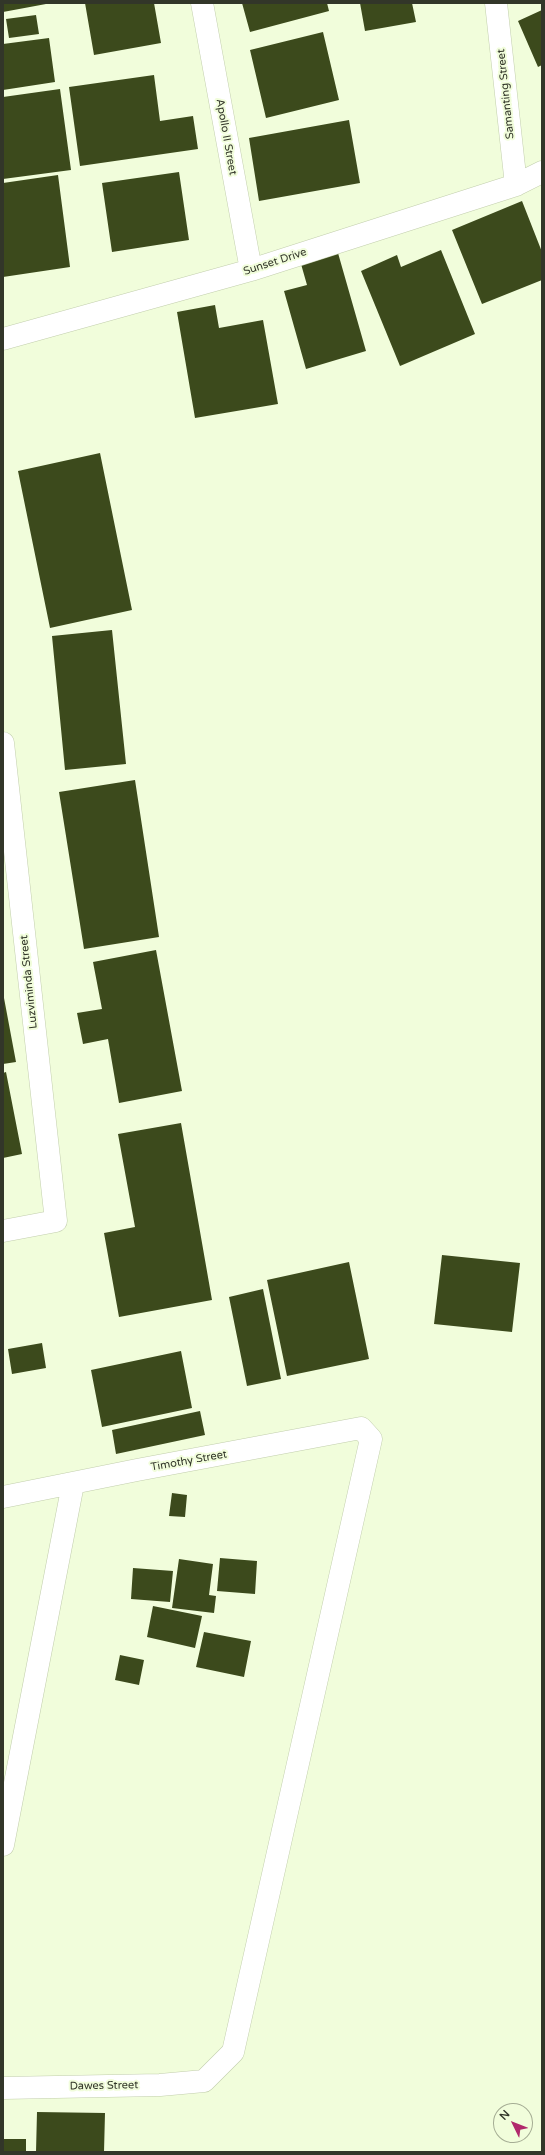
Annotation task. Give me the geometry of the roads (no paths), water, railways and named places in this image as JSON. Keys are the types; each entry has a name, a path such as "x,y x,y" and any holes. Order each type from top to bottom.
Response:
{"street":[{"name":"Apollo II Street","path":"202,3 251,270"},
{"name":"Samanting Street","path":"496,3 516,185"},
{"name":"Sunset Drive","path":"3,339 251,270 516,185 542,172"},
{"name":"Luzviminda Street","path":"3,743 56,1221 3,1231"},
{"name":"Timothy Street","path":"3,1497 361,1428 371,1439 233,2052 204,2081"},
{"path":"3,1845 73,1484"},
{"name":"Dawes Street","path":"3,2088 160,2085 204,2081"}]}
